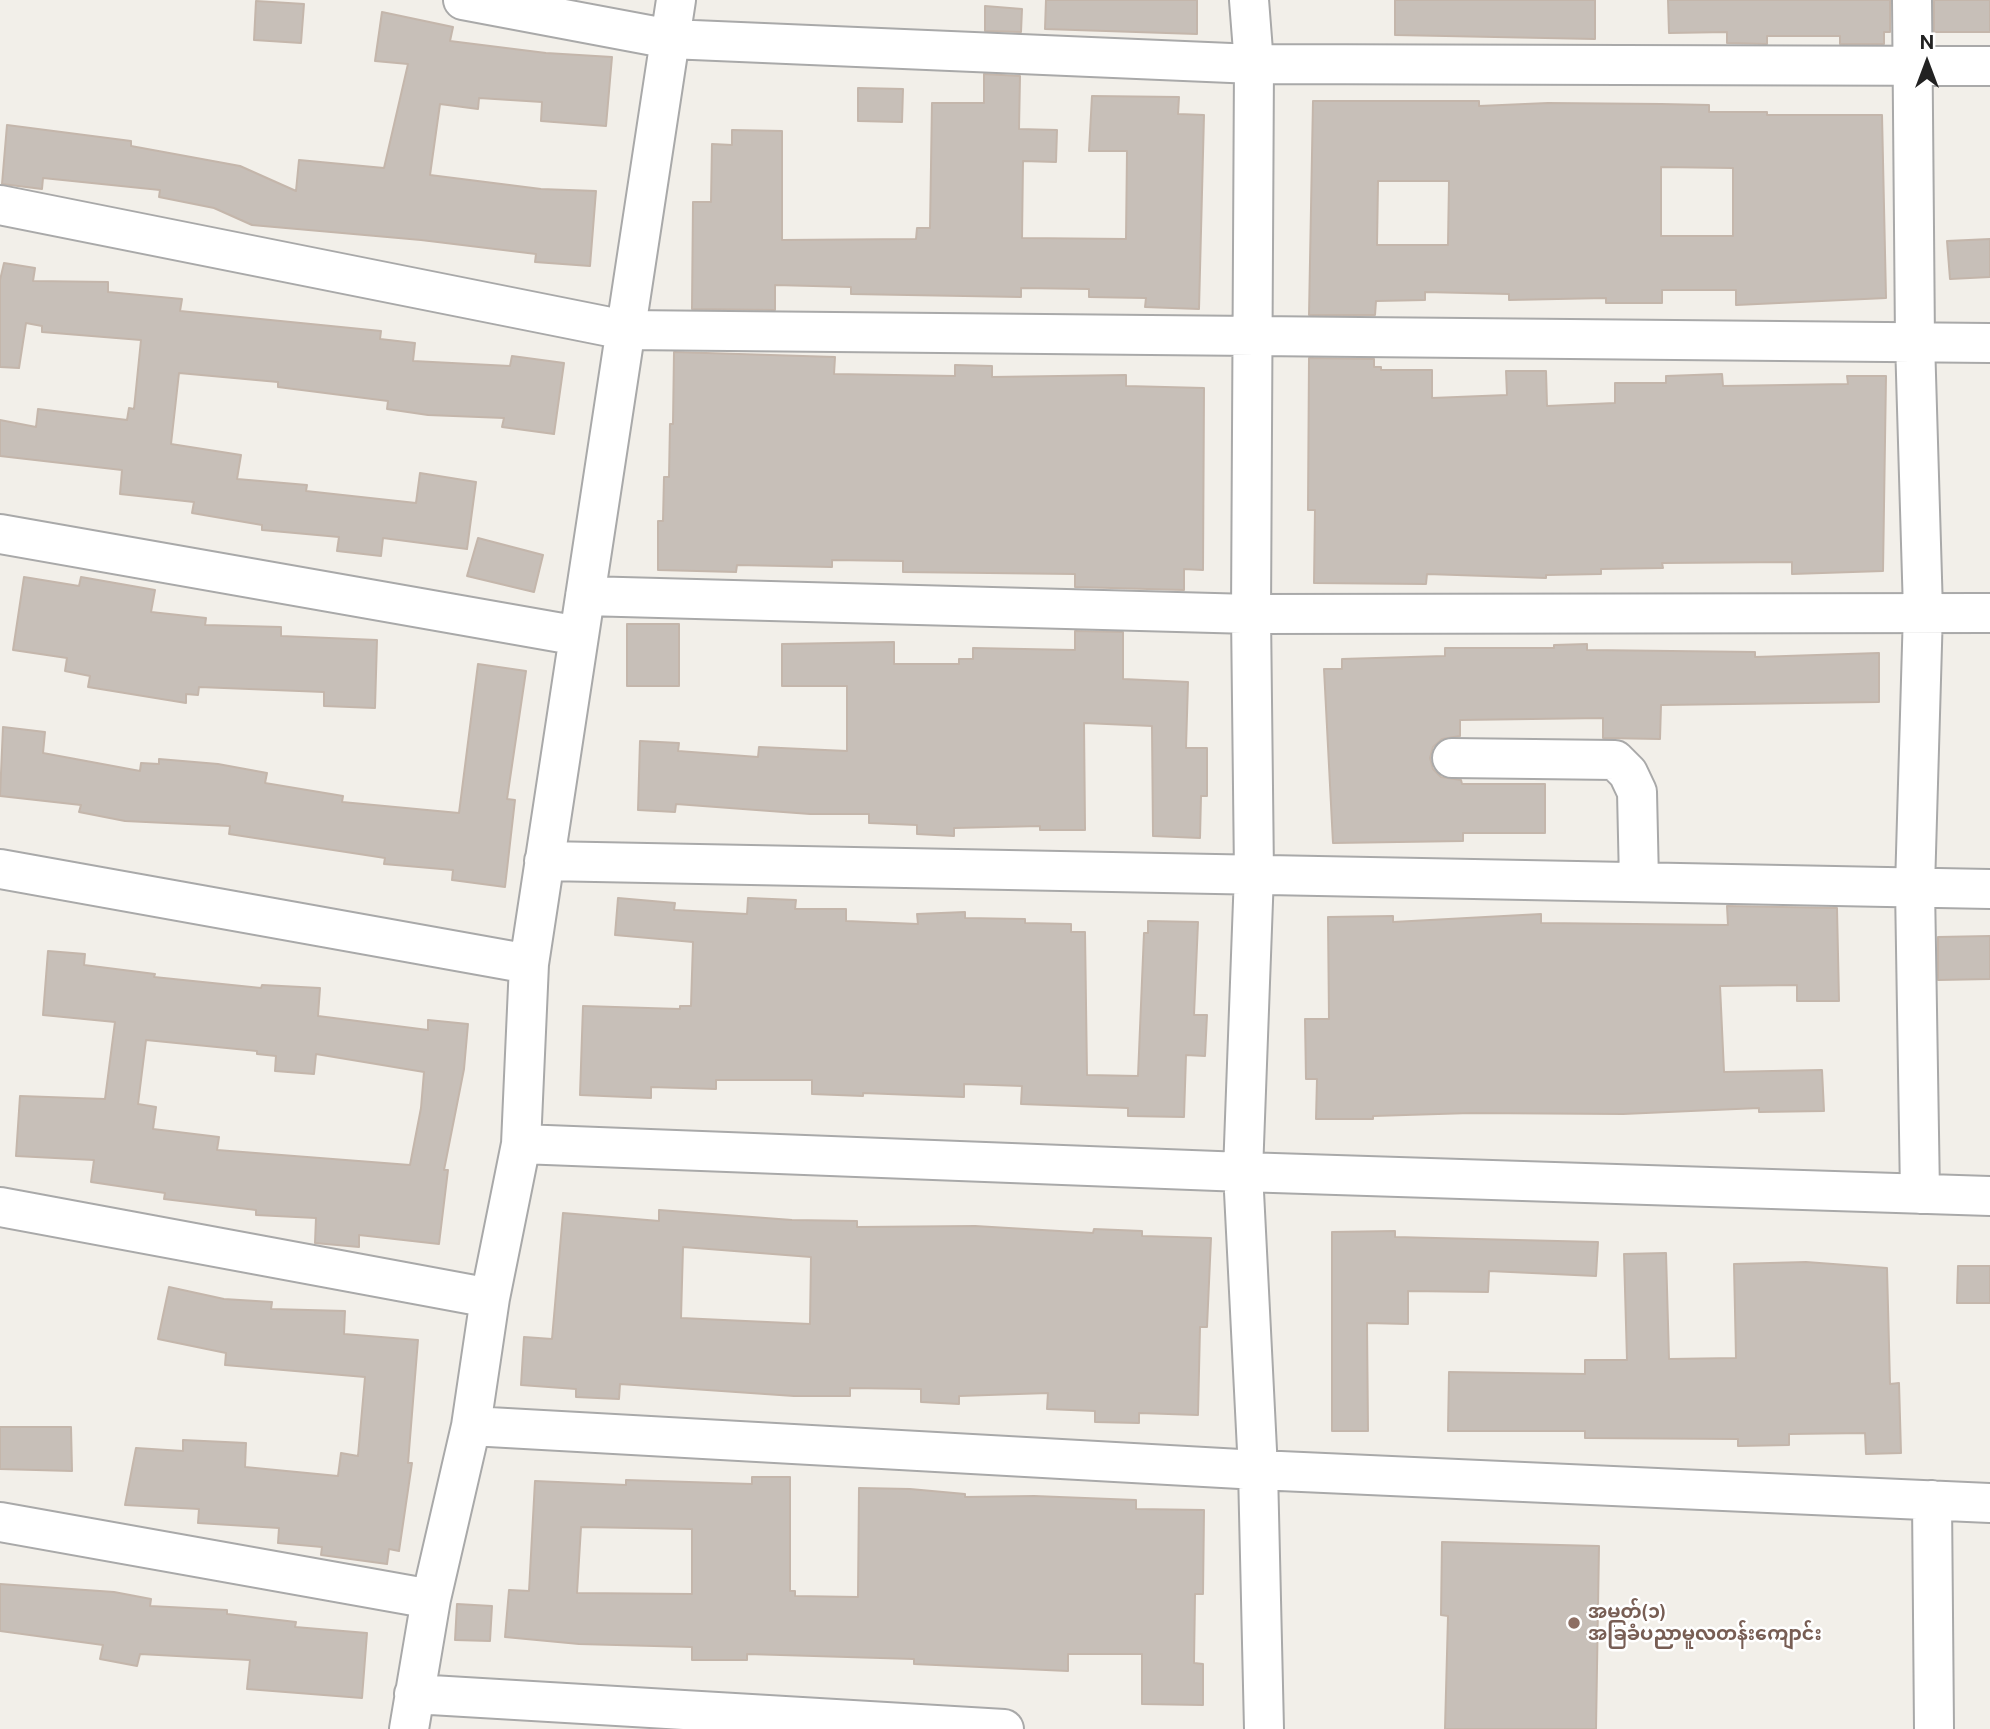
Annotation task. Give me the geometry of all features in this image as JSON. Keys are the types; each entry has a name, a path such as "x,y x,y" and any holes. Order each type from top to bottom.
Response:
{"street":[{"path":"463,0 670,39 1254,64 1990,66"},
{"path":"676,0 529,964 521,1144 490,1298 471,1426 431,1599 412,1712 1004,1729"},
{"path":"1250,0 1254,64 1251,614 1254,874 1243,1172 1258,1470 1264,1729"},
{"path":"1912,0 1915,341 1923,611 1915,887 1920,1194"},
{"path":"0,205 625,330 1990,343"},
{"path":"0,534 579,636"},
{"path":"585,596 1251,614 1990,613"},
{"path":"1452,758 1615,760 1628,773 1637,792 1639,881"},
{"path":"544,861 1990,889"},
{"path":"0,869 529,964"},
{"path":"521,1144 1243,1172 1990,1196"},
{"path":"0,1207 490,1298"},
{"path":"471,1426 1258,1470 1990,1503"},
{"path":"1931,1500 1934,1729"},
{"path":"0,1522 431,1599"}],"building":[{"path":"1046,0 1197,0 1197,34 1045,29"},
{"path":"1395,0 1595,0 1595,39 1395,35"},
{"path":"1668,0 1890,0 1890,32 1884,32 1884,44 1840,44 1840,36 1767,36 1767,44 1727,43 1727,32 1669,33"},
{"path":"1934,0 1990,0 1990,32 1934,32"},
{"path":"256,1 304,4 301,43 254,40"},
{"path":"985,6 1022,9 1021,32 985,31"},
{"path":"382,12 453,27 450,41 546,53 612,57 606,126 541,121 542,102 479,98 478,109 440,104 430,175 541,189 596,191 590,266 535,262 536,254 421,240 252,225 214,208 159,197 160,190 43,178 42,189 2,184 7,125 131,141 131,146 240,166 296,191 299,160 384,168 408,64 375,61"},
{"path":"984,74 1020,76 1019,129 1057,130 1056,162 1023,161 1022,238 1126,239 1127,151 1089,151 1092,96 1179,97 1178,114 1204,115 1199,309 1145,307 1146,298 1089,297 1089,289 1021,288 1021,297 851,294 851,287 775,285 775,310 692,309 693,202 711,202 712,144 732,145 732,130 782,131 782,240 916,239 917,228 930,228 932,103 984,103"},
{"path":"858,88 903,89 902,122 858,121"},
{"path":"1313,101 1479,101 1479,106 1548,103 1709,105 1709,112 1882,115 1886,298 1736,305 1736,290 1662,290 1662,303 1606,303 1606,298 1509,300 1509,294 1425,292 1425,300 1376,301 1375,315 1309,315","holes":["1661,167 1733,168 1733,236 1661,236","1378,181 1449,181 1448,245 1377,245"]},
{"path":"1990,239 1990,277 1950,279 1947,241"},
{"path":"4,263 35,268 33,281 108,282 108,292 182,299 180,311 381,331 380,339 415,343 413,361 510,366 512,356 564,363 554,434 502,427 504,418 428,415 387,409 388,401 278,387 278,382 179,373 171,444 241,455 237,479 307,485 306,491 416,503 420,473 476,482 467,549 383,538 381,556 337,551 339,537 262,530 262,525 192,513 194,502 120,494 122,470 0,456 0,420 36,427 38,409 127,420 129,408 134,409 141,340 42,332 42,326 26,323 19,368 0,367 0,280"},
{"path":"674,352 835,357 834,374 955,376 955,365 992,366 992,377 1126,375 1126,386 1204,388 1203,570 1184,569 1184,590 1075,587 1075,574 903,572 903,561 832,560 832,567 737,565 736,572 658,570 658,521 663,521 664,477 669,477 670,424 673,424"},
{"path":"1309,358 1374,359 1374,367 1381,367 1381,370 1432,370 1432,398 1507,395 1506,371 1546,371 1547,406 1615,403 1615,383 1666,383 1666,376 1722,374 1723,386 1848,384 1847,376 1886,376 1883,571 1792,574 1792,562 1662,563 1663,568 1601,569 1601,574 1546,575 1546,578 1427,574 1426,584 1314,583 1315,510 1308,510"},
{"path":"478,538 543,555 534,592 467,576"},
{"path":"24,577 79,586 81,577 155,590 151,612 206,618 205,625 281,627 281,636 377,640 375,708 324,706 324,692 199,687 198,695 186,694 186,703 88,687 90,676 65,671 67,658 13,650"},
{"path":"627,624 679,624 679,686 627,686"},
{"path":"1075,631 1123,632 1123,679 1188,682 1186,748 1207,748 1207,796 1201,796 1200,838 1153,836 1152,726 1084,723 1085,830 1040,830 1040,826 954,828 954,836 917,834 917,825 869,823 869,814 810,814 676,804 675,812 638,810 640,741 679,743 678,751 758,757 759,747 847,751 847,686 782,686 782,644 894,642 894,664 959,664 959,659 973,659 973,648 1075,650"},
{"path":"1587,644 1587,650 1755,652 1755,657 1879,653 1879,702 1661,705 1660,739 1603,738 1603,718 1460,720 1460,736 1442,739 1433,747 1430,758 1433,769 1441,777 1461,780 1462,784 1545,784 1545,833 1463,833 1463,841 1333,843 1324,669 1342,669 1342,659 1445,656 1445,648 1554,648 1554,645"},
{"path":"478,664 526,671 507,799 515,800 505,887 452,880 453,870 384,864 385,858 229,834 230,826 125,821 79,812 81,805 0,796 3,727 45,732 43,753 140,771 141,763 159,764 159,759 218,764 267,773 265,783 343,796 342,802 459,813"},
{"path":"618,898 675,903 674,910 747,914 748,898 796,900 795,909 846,909 846,921 918,924 917,914 965,912 965,918 1025,919 1025,923 1071,924 1071,932 1085,932 1087,1075 1138,1076 1144,933 1148,933 1148,921 1198,922 1194,1015 1207,1015 1205,1056 1186,1055 1184,1117 1128,1116 1128,1108 1021,1104 1022,1086 964,1084 964,1097 863,1093 863,1096 812,1094 812,1080 716,1080 716,1089 651,1087 651,1098 580,1095 583,1006 680,1009 680,1006 691,1006 693,942 615,935"},
{"path":"1727,906 1837,908 1839,1001 1797,1001 1797,985 1720,986 1724,1072 1822,1070 1824,1111 1759,1112 1759,1108 1623,1114 1471,1113 1373,1116 1373,1119 1316,1119 1317,1079 1306,1079 1305,1019 1329,1019 1328,917 1393,916 1393,922 1541,914 1541,923 1728,925"},
{"path":"1990,936 1990,979 1938,980 1938,937"},
{"path":"48,951 85,954 84,965 155,974 154,977 261,988 262,985 320,988 318,1016 428,1030 428,1020 468,1024 464,1069 444,1170 448,1170 439,1244 359,1235 359,1247 315,1243 316,1218 256,1215 256,1210 164,1199 165,1193 91,1182 94,1160 16,1156 20,1096 105,1099 115,1022 43,1015","holes":["146,1040 257,1051 257,1054 276,1056 275,1071 314,1074 316,1054 424,1072 421,1108 410,1165 217,1150 219,1137 153,1129 156,1107 138,1104"]},
{"path":"659,1210 792,1220 857,1221 857,1227 975,1226 1093,1233 1094,1229 1142,1231 1142,1236 1211,1238 1207,1327 1200,1327 1198,1415 1139,1413 1139,1423 1095,1422 1095,1411 1047,1409 1048,1393 959,1396 959,1404 921,1402 921,1389 850,1388 850,1396 794,1396 620,1384 619,1399 576,1397 576,1389 521,1385 524,1337 552,1339 563,1213 659,1221","holes":["683,1247 811,1257 810,1324 681,1318"]},
{"path":"1395,1231 1395,1237 1598,1242 1596,1276 1489,1271 1488,1292 1408,1291 1408,1324 1367,1323 1368,1431 1332,1431 1332,1232"},
{"path":"1666,1253 1669,1359 1736,1358 1734,1264 1806,1262 1887,1268 1890,1384 1899,1383 1901,1453 1866,1454 1865,1433 1789,1434 1789,1445 1738,1446 1738,1439 1585,1438 1585,1431 1448,1431 1449,1372 1585,1374 1585,1360 1627,1360 1624,1254"},
{"path":"1958,1266 1990,1266 1990,1303 1957,1303"},
{"path":"169,1287 224,1299 272,1302 271,1309 345,1311 344,1334 418,1340 408,1463 412,1463 399,1551 389,1549 387,1564 321,1555 322,1547 278,1543 279,1528 198,1523 199,1509 125,1505 136,1448 183,1451 183,1440 246,1443 245,1467 338,1476 341,1453 358,1456 365,1377 225,1365 226,1353 158,1339"},
{"path":"0,1427 71,1427 72,1471 0,1469"},
{"path":"752,1477 790,1477 790,1591 795,1591 795,1596 858,1597 859,1488 910,1489 965,1494 965,1497 1034,1496 1136,1500 1136,1509 1204,1510 1203,1594 1195,1594 1194,1663 1203,1664 1203,1705 1142,1704 1142,1654 1068,1654 1068,1671 914,1664 914,1659 747,1654 747,1660 692,1660 692,1647 579,1644 505,1637 509,1590 529,1591 535,1481 626,1485 626,1480 752,1484","holes":["581,1527 692,1529 692,1594 577,1593"]},
{"path":"1442,1542 1599,1546 1596,1729 1445,1729 1448,1616 1441,1615"},
{"path":"0,1584 114,1592 151,1599 150,1606 227,1610 227,1614 296,1622 295,1627 367,1633 362,1698 247,1689 250,1660 140,1654 137,1666 100,1659 103,1645 0,1631"},
{"path":"457,1604 492,1606 490,1641 455,1640"}],"place":[{"name":"အမှတ်(၁) အခြခံပညာမူလတန်းကျောင်း","path":"1574,1623"}]}
